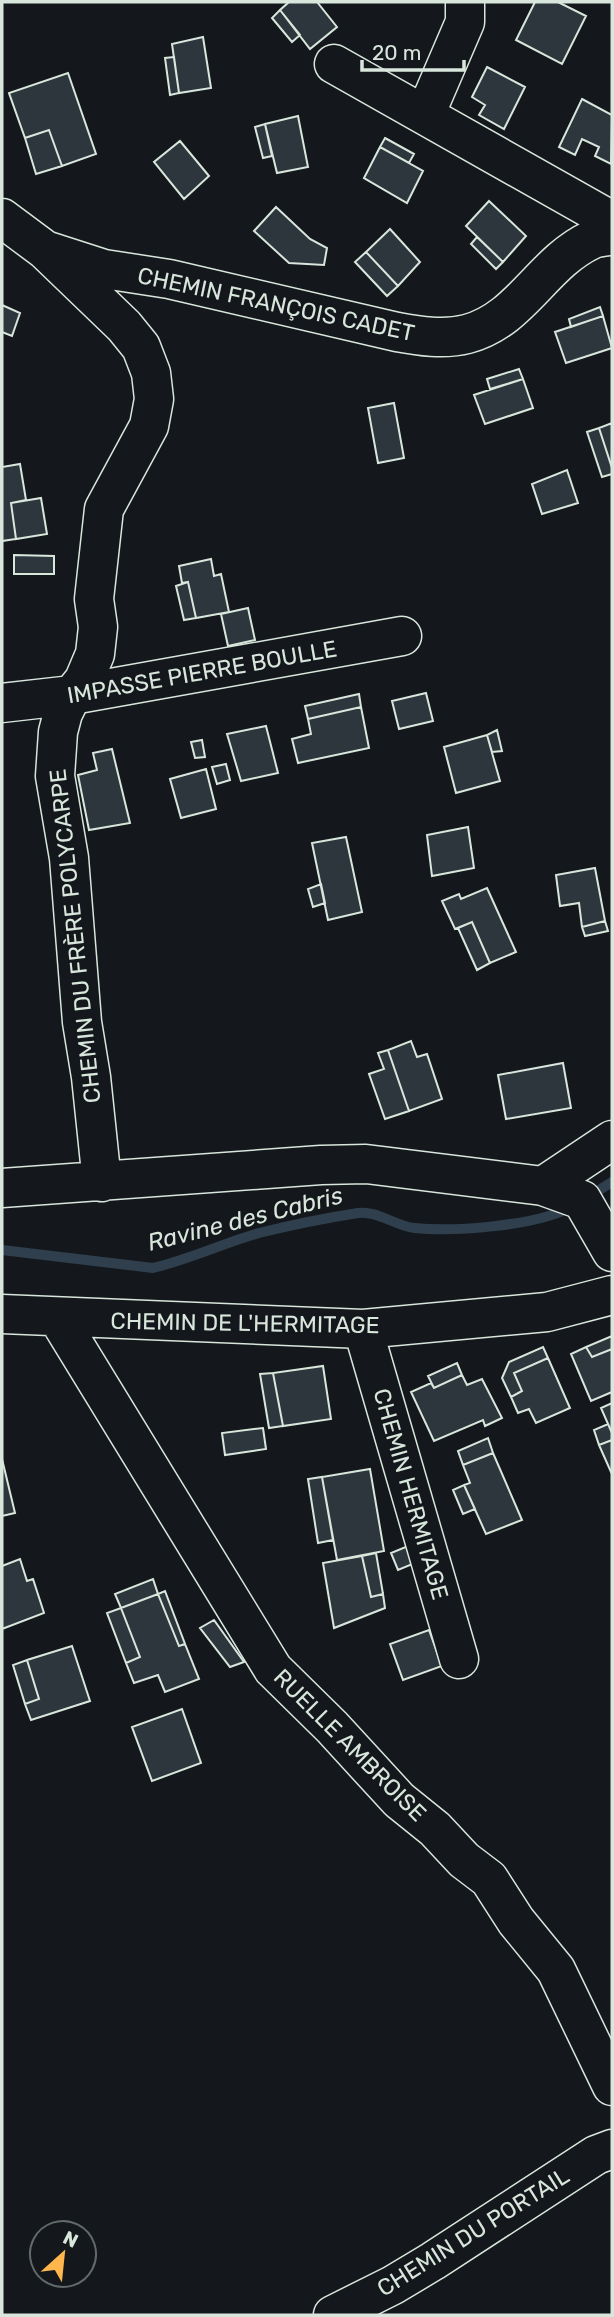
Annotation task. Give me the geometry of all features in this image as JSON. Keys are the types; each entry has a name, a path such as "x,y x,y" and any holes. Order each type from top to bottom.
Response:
{"street":[{"path":"425,115 466,22 465,2"},
{"path":"334,64 612,221"},
{"name":"CHEMIN FRANÇOIS CADET","path":"2,219 45,250 104,269 169,278 397,332 432,337 465,335 491,326 512,311 554,265 592,240 612,235"},
{"name":"CHEMIN DU FRÈRE POLYCARPE","path":"45,250 124,326 141,347 151,373 154,399 149,426 104,509 94,599 98,627 95,654 84,680 63,713 58,732 55,776 69,858 82,1022 91,1077 102,1182"},
{"name":"IMPASSE PIERRE BOULLE","path":"2,703 72,695 402,636"},
{"path":"543,1186 612,1140"},
{"path":"2,1188 366,1164 543,1186 582,1200 612,1252"},
{"name":"CHEMIN DE L'HERMITAGE","path":"2,1314 363,1329 547,1312 612,1295"},
{"name":"RUELLE AMBROISE","path":"58,1318 273,1669 399,1800 435,1829 464,1860 489,1879 516,1922 556,1970 612,2086"},
{"name":"CHEMIN HERMITAGE","path":"363,1329 459,1659"},
{"name":"CHEMIN DU PORTAIL","path":"333,2315 403,2279 596,2155 612,2149"}],"building":[{"path":"289,2 317,2 337,27 310,49 280,10"},
{"path":"535,2 558,2 586,16 562,64 516,40"},
{"path":"280,10 300,35 292,42 272,18"},
{"path":"203,37 211,88 179,93 172,44"},
{"path":"174,57 179,93 170,95 165,58"},
{"path":"487,67 525,87 504,129 479,115 485,105 472,97"},
{"path":"68,73 96,154 62,166 49,130 25,138 9,93"},
{"path":"582,99 612,115 611,164 595,156 599,147 582,139 575,155 559,147"},
{"path":"298,116 308,167 277,173 265,124"},
{"path":"265,124 272,156 263,158 255,127"},
{"path":"49,130 62,166 36,174 25,138"},
{"path":"385,138 414,154 409,163 380,147"},
{"path":"180,141 209,176 184,199 154,162"},
{"path":"380,147 423,171 407,203 364,178"},
{"path":"489,201 526,236 503,262 466,226"},
{"path":"276,207 310,239 327,248 324,265 289,263 254,231"},
{"path":"390,229 420,262 398,286 366,252"},
{"path":"477,237 503,262 496,269 471,244"},
{"path":"366,252 398,286 387,296 355,262"},
{"path":"2,305 20,313 12,336 2,332"},
{"path":"600,307 603,316 571,327 569,319"},
{"path":"603,316 612,348 566,363 555,332"},
{"path":"519,369 523,379 490,389 487,379"},
{"path":"523,379 533,408 485,424 474,395"},
{"path":"394,403 404,458 378,463 368,408"},
{"path":"612,423 612,468 599,428"},
{"path":"599,428 612,468 612,474 602,477 587,432"},
{"path":"20,464 26,500 11,503 16,539 2,541 2,467"},
{"path":"567,470 578,503 542,514 532,484"},
{"path":"41,498 47,534 16,539 11,503"},
{"path":"14,555 54,556 54,574 14,574"},
{"path":"211,559 214,576 221,574 229,612 196,618 188,582 182,583 179,566"},
{"path":"188,582 196,618 184,620 176,586"},
{"path":"248,608 255,640 228,646 221,614"},
{"path":"426,693 433,721 399,729 392,701"},
{"path":"359,694 361,707 308,719 305,706"},
{"path":"361,707 369,748 298,763 292,739 311,734 308,719"},
{"path":"266,726 278,773 241,781 227,734"},
{"path":"497,730 502,751 492,752 487,735"},
{"path":"487,735 500,781 456,793 444,747"},
{"path":"202,740 205,757 195,758 191,742"},
{"path":"112,749 130,823 89,830 78,775 97,770 93,753"},
{"path":"226,764 230,780 217,784 212,767"},
{"path":"206,769 216,809 181,818 170,779"},
{"path":"468,827 474,868 432,876 427,835"},
{"path":"346,837 362,912 328,920 312,843"},
{"path":"595,868 605,921 582,927 579,903 560,906 556,875"},
{"path":"321,884 325,903 313,907 308,889"},
{"path":"487,888 516,952 490,963 472,922 455,929 442,901 459,894 461,899"},
{"path":"605,921 608,931 585,936 582,927"},
{"path":"472,922 490,963 477,970 458,928"},
{"path":"411,1041 417,1057 427,1054 442,1099 409,1111 388,1050"},
{"path":"388,1050 409,1111 385,1119 369,1074 384,1069 378,1053"},
{"path":"563,1063 571,1108 506,1119 498,1075"},
{"path":"612,1336 612,1349 592,1357 586,1347"},
{"path":"543,1347 548,1358 514,1373 522,1391 511,1397 502,1378 509,1362"},
{"path":"586,1347 592,1357 612,1349 612,1392 591,1401 571,1354"},
{"path":"548,1358 570,1408 536,1423 529,1409 518,1413 511,1397 522,1391 514,1373"},
{"path":"457,1363 462,1375 434,1388 428,1376"},
{"path":"323,1366 331,1419 283,1426 273,1373"},
{"path":"273,1373 283,1426 269,1428 260,1374"},
{"path":"462,1375 467,1385 482,1379 502,1418 485,1426 483,1420 434,1441 411,1392 431,1383 434,1388"},
{"path":"612,1403 612,1433 601,1408"},
{"path":"608,1424 612,1440 599,1445 594,1430"},
{"path":"263,1428 266,1449 225,1455 222,1433"},
{"path":"488,1438 493,1453 463,1465 458,1451"},
{"path":"612,1440 612,1471 611,1472 599,1445"},
{"path":"493,1453 522,1520 486,1534 464,1485 470,1483 463,1465"},
{"path":"2,1459 15,1513 2,1516"},
{"path":"370,1469 384,1551 337,1560 322,1477"},
{"path":"322,1477 333,1540 318,1543 308,1479"},
{"path":"464,1485 475,1509 463,1514 453,1490"},
{"path":"408,1546 415,1563 398,1570 391,1553"},
{"path":"376,1553 383,1594 371,1597 362,1556"},
{"path":"362,1556 371,1597 383,1594 385,1608 334,1628 323,1563"},
{"path":"20,1559 27,1581 33,1579 44,1613 2,1629 2,1566"},
{"path":"153,1579 158,1594 121,1608 115,1594"},
{"path":"165,1591 185,1644 179,1646 158,1594"},
{"path":"158,1594 179,1646 185,1644 199,1679 165,1692 158,1675 134,1683 126,1663 140,1657 121,1608"},
{"path":"121,1608 140,1657 126,1663 107,1613"},
{"path":"214,1620 244,1662 230,1667 200,1628"},
{"path":"429,1630 442,1666 403,1680 390,1644"},
{"path":"72,1646 90,1701 31,1720 25,1704 39,1699 27,1660"},
{"path":"27,1660 39,1699 25,1704 13,1665"},
{"path":"182,1709 201,1763 152,1781 132,1727"}],"waterway":[{"name":"Ravine des Cabris","path":"588,1197 612,1182"},
{"name":"Ravine des Cabris","path":"2,1250 153,1268 259,1233 358,1213 372,1214 414,1228 450,1229 517,1223 556,1214 571,1207"}]}
